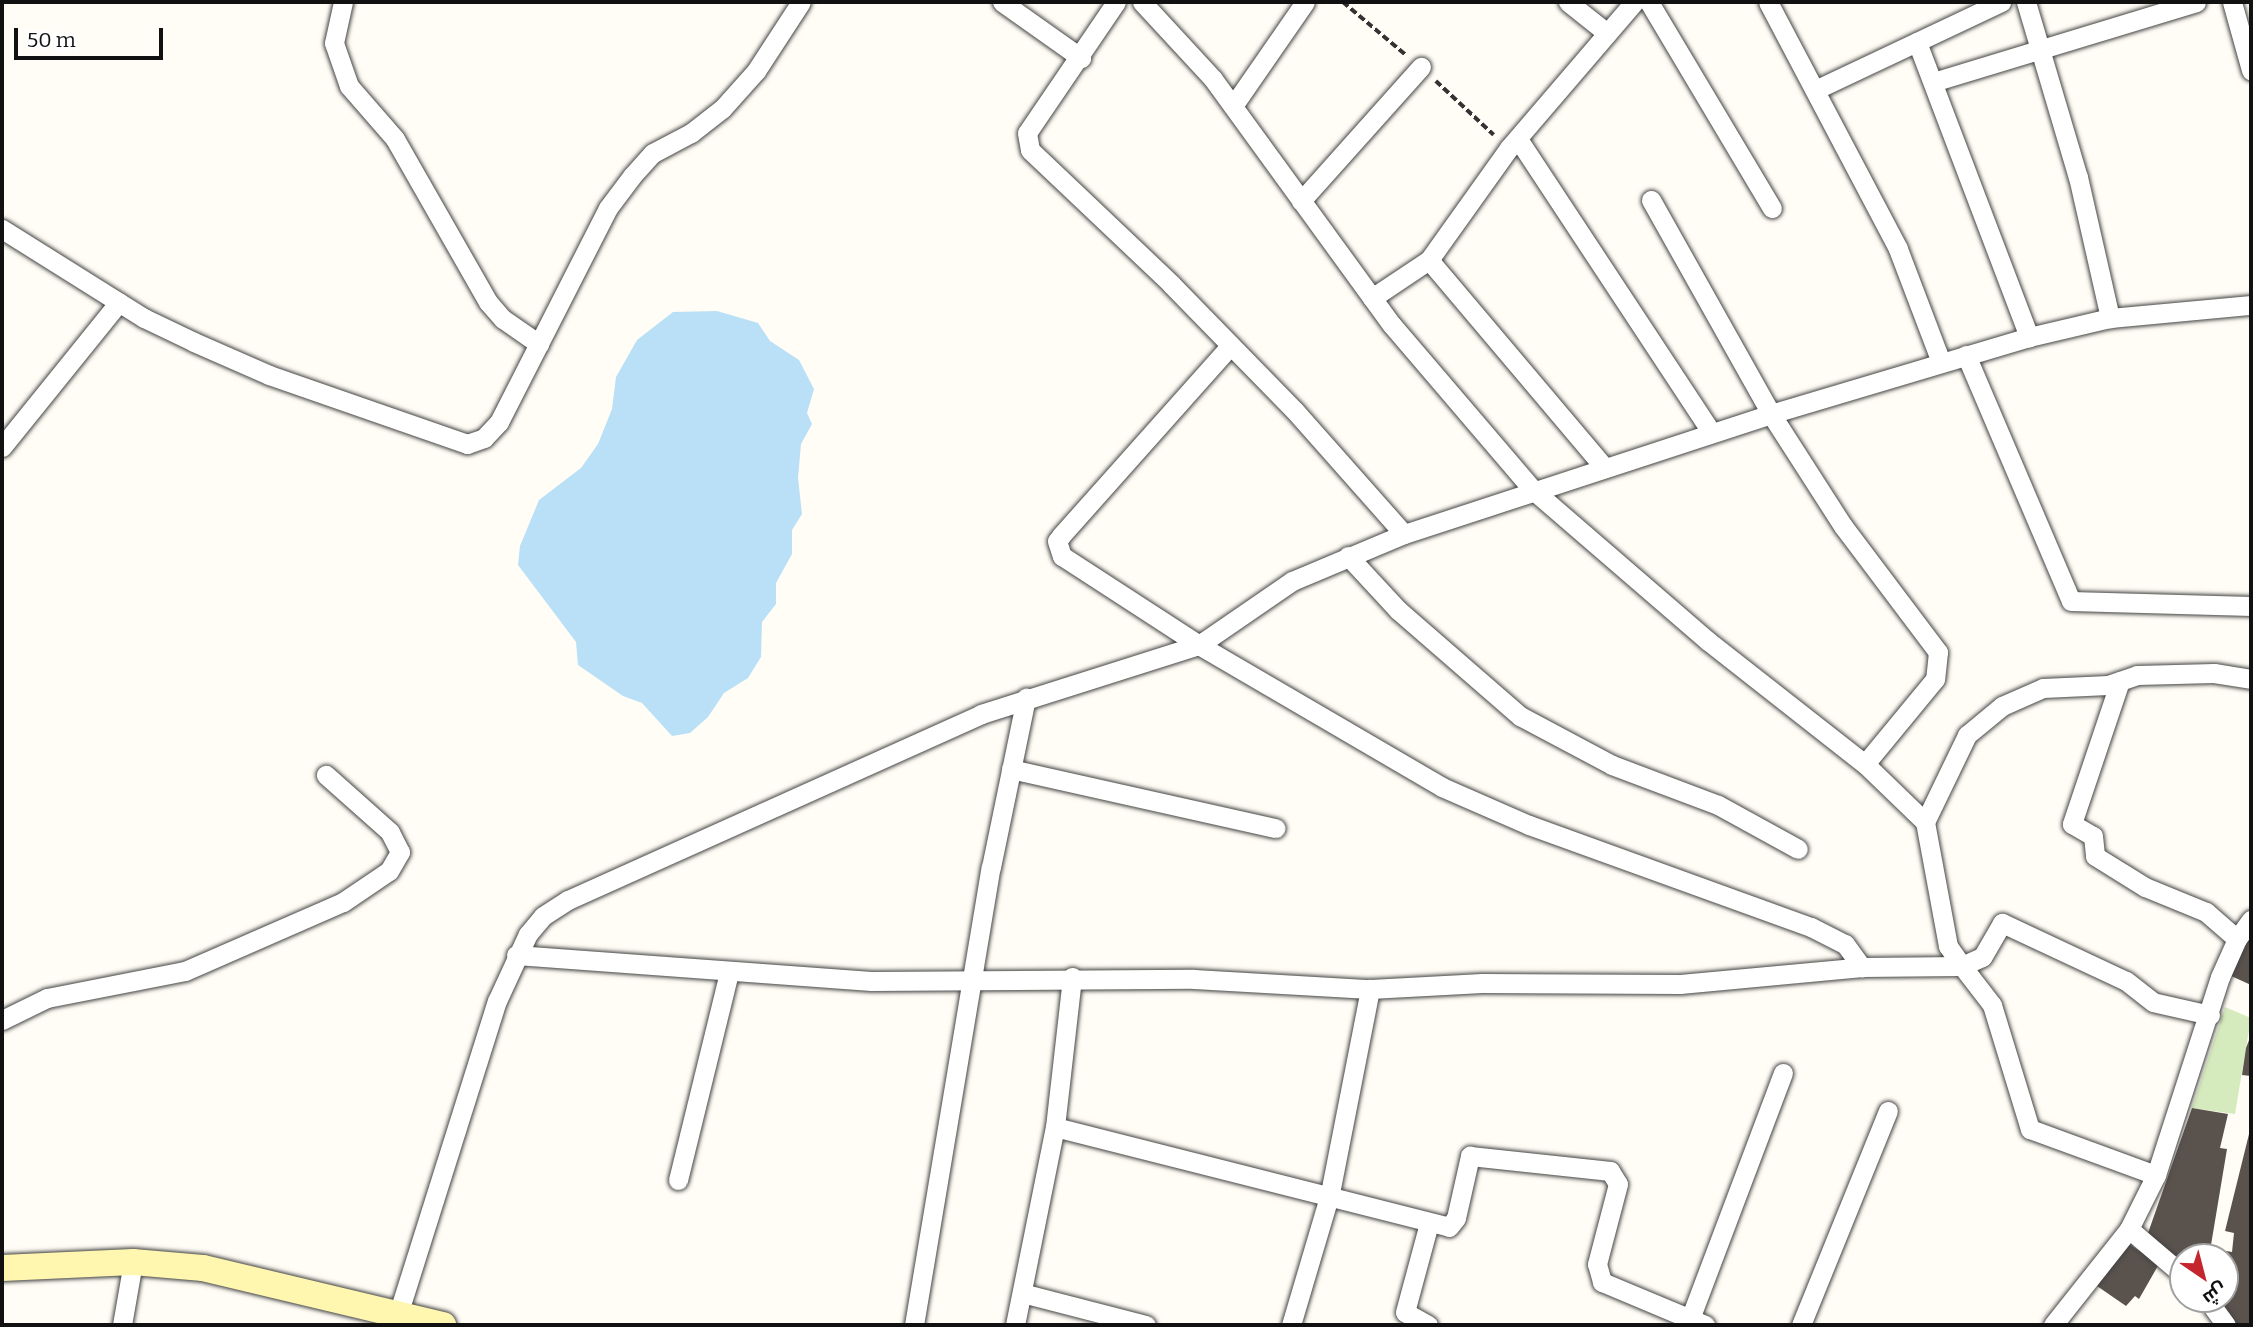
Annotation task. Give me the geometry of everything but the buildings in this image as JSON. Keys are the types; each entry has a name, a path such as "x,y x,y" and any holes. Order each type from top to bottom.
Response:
{"street":[{"path":"344,2 334,43 349,86 395,139 488,302 503,319 539,344"},
{"path":"2,229 144,318 269,375 467,444 484,438 499,422 608,208 632,176 653,153 722,109 756,71 800,2"},
{"path":"1002,2 1081,58"},
{"path":"1116,2 1081,58 1027,133 1030,150 1105,218 1230,346 1404,534"},
{"path":"1142,2 1192,53 1371,298 1533,490 1708,641 1865,764 1925,822 1948,946 1992,1005 2030,1129 2156,1175"},
{"path":"1233,106 1305,2"},
{"path":"1568,2 1607,33"},
{"path":"1371,298 1429,260 1518,139 1634,2"},
{"path":"1649,2 1772,208"},
{"path":"1768,2 1898,249 1941,362"},
{"path":"1815,90 2001,2"},
{"path":"2026,2 2077,177 2110,318"},
{"path":"1933,82 2039,46 2196,2"},
{"path":"2239,8 2251,70"},
{"path":"1917,41 2029,337"},
{"path":"1301,201 1421,67"},
{"path":"1518,139 1712,433"},
{"path":"1651,200 1771,414 1843,526 1938,652 1935,679 1865,764"},
{"path":"1429,260 1605,468"},
{"path":"2,447 119,302"},
{"path":"396,1320 516,955 543,916 568,900 921,739 1026,698 1141,667 1199,645 1292,581 1404,534 1771,414 2029,337 2110,318 2251,305"},
{"path":"1230,346 1057,541 1062,556 1199,645 1442,787 1529,825 1811,928 1845,944 1862,967"},
{"path":"1966,355 2071,601 2251,606"},
{"path":"1348,556 1408,619 1520,716 1593,757 1718,804 1798,849"},
{"path":"1925,822 1967,735 2002,706 2043,688 2120,681 2164,673 2251,679"},
{"path":"2120,681 2072,824 2092,836 2095,856 2145,887 2206,912 2237,939"},
{"path":"914,1325 972,982 1026,698"},
{"path":"1011,769 1276,828"},
{"path":"2,1020 47,998 185,971 343,902 389,872 400,852 390,832 326,775"},
{"path":"2053,1325 2129,1229 2156,1175 2237,939 2251,920"},
{"path":"516,955 729,973 972,982 1072,977 1370,989 1482,983 1680,984 1862,967 1962,965 1982,957 2002,923 2126,981 2153,1002 2210,1015"},
{"path":"678,1180 729,973"},
{"path":"1015,1325 1055,1127 1072,977"},
{"path":"1291,1325 1330,1193 1370,989"},
{"path":"1055,1127 1330,1193 1429,1223 1454,1224 1465,1164 1474,1155 1610,1171 1618,1184 1597,1264 1602,1282 1697,1322 1783,1073"},
{"path":"1801,1325 1888,1111"},
{"path":"1428,1325 1405,1312 1429,1223"},
{"path":"2129,1229 2169,1263"},
{"path":"122,1325 133,1262"},
{"path":"2,1268 133,1262 203,1268 396,1320 443,1325"},
{"path":"1023,1293 1146,1325"}],"green space":[{"path":"2225,1007 2251,1018 2235,1114 2192,1108"}],"water":[{"path":"717,311 758,323 770,341 799,360 814,389 807,413 812,424 801,444 798,478 802,514 792,530 792,554 776,583 776,604 762,622 761,657 748,678 724,693 708,717 690,733 672,736 642,703 623,696 578,665 576,642 518,565 520,546 539,500 581,468 598,444 612,409 616,377 637,340 673,312"}]}
